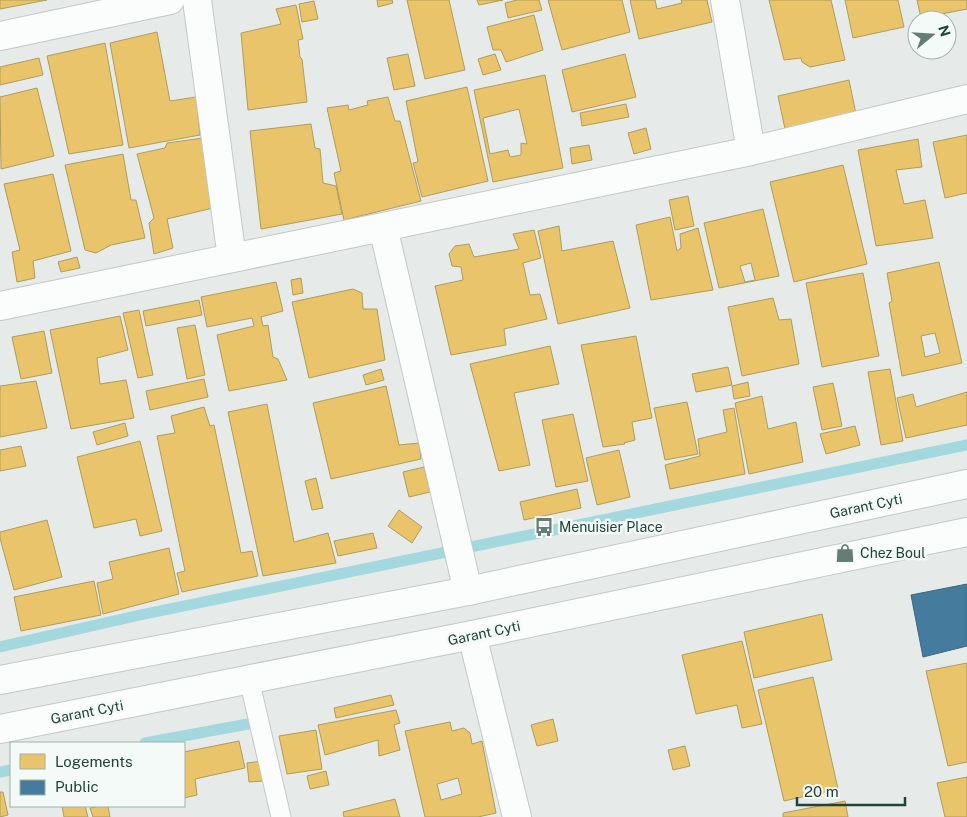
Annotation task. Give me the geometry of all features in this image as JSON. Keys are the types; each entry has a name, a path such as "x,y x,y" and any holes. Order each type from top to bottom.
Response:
{"street":[{"path":"0,36 65,11 170,0"},
{"path":"197,0 232,258"},
{"path":"725,0 751,151"},
{"path":"0,306 751,151 967,100"},
{"path":"383,227 468,591"},
{"name":"Garant Cyti","path":"0,680 468,591 967,484"},
{"name":"Garant Cyti","path":"0,729 472,636 967,532"},
{"path":"472,636 517,817"}],"lane":[{"path":"249,679 281,817"}],"building: Logements":[{"path":"0,0 47,0 0,9"},
{"path":"377,0 392,0 393,3 378,7"},
{"path":"407,0 449,0 465,70 425,79"},
{"path":"477,0 503,0 479,5"},
{"path":"517,0 539,0 542,10 508,18 505,3"},
{"path":"548,0 622,0 630,32 562,50"},
{"path":"630,0 655,0 657,9 682,3 681,0 707,0 712,22 639,39"},
{"path":"769,0 831,0 845,60 810,67 802,62 801,58 784,60"},
{"path":"845,0 898,0 904,27 853,38"},
{"path":"917,0 967,0 967,9 957,11 919,10"},
{"path":"314,1 318,19 302,22 299,4"},
{"path":"296,5 303,39 298,40 307,102 248,110 241,33 281,24 276,9"},
{"path":"534,15 543,50 506,62 501,50 493,50 487,27"},
{"path":"157,32 170,101 196,97 200,135 129,148 110,43"},
{"path":"105,43 123,145 69,154 47,56"},
{"path":"408,54 415,86 394,90 387,58"},
{"path":"495,54 501,70 483,75 478,59"},
{"path":"625,54 636,97 572,112 562,70"},
{"path":"39,58 43,75 0,85 0,67"},
{"path":"545,75 563,168 493,182 474,90","holes":["519,109 527,144 521,143 521,155 510,157 508,150 490,154 483,118"]},
{"path":"849,80 856,114 785,129 778,96"},
{"path":"467,87 488,181 422,197 413,163 418,162 406,101"},
{"path":"37,88 54,156 1,169 0,97"},
{"path":"388,97 395,121 400,121 421,201 344,220 334,173 341,171 327,108 348,105 349,110 368,105 367,101"},
{"path":"626,104 629,117 582,126 580,113"},
{"path":"311,124 315,148 320,149 323,183 336,186 342,214 261,229 250,131"},
{"path":"646,128 651,149 634,154 628,133"},
{"path":"967,135 967,193 945,198 933,142"},
{"path":"203,138 213,208 167,219 173,248 154,254 149,223 154,218 137,154 165,148 167,143"},
{"path":"918,139 922,167 896,170 904,204 925,200 933,238 876,246 858,150"},
{"path":"589,145 592,160 572,164 570,148"},
{"path":"123,154 131,200 136,200 145,238 111,245 96,253 85,250 65,165"},
{"path":"843,165 867,264 794,282 770,182"},
{"path":"53,174 71,251 33,261 35,278 17,282 12,252 20,250 4,184"},
{"path":"688,196 694,226 675,230 669,200"},
{"path":"763,209 779,276 719,288 704,223","holes":["751,263 755,280 745,282 740,266"]},
{"path":"670,217 677,251 681,248 680,234 698,228 713,290 651,300 636,225"},
{"path":"559,226 562,251 613,241 630,308 558,324 538,231"},
{"path":"534,230 541,258 523,263 530,295 540,294 547,319 504,329 506,345 451,355 435,286 463,280 461,267 452,266 449,254 455,246 469,244 474,257 519,249 513,234"},
{"path":"77,257 80,268 61,272 58,262"},
{"path":"939,262 962,363 902,376 889,303 892,301 887,273","holes":["935,333 940,353 925,357 921,336"]},
{"path":"863,273 879,356 822,367 806,283"},
{"path":"301,278 303,293 293,295 291,280"},
{"path":"276,282 283,311 261,317 263,326 268,325 273,357 278,359 287,380 229,391 217,335 254,326 252,318 207,327 201,297"},
{"path":"353,289 362,293 363,309 377,309 385,360 309,378 292,302"},
{"path":"773,298 779,320 791,319 799,364 742,376 728,307"},
{"path":"199,300 202,315 146,326 143,311"},
{"path":"139,310 153,375 138,378 123,313"},
{"path":"120,316 128,350 97,358 100,384 126,380 134,418 71,429 50,330"},
{"path":"195,325 205,375 187,379 177,328"},
{"path":"44,331 52,373 21,379 12,337"},
{"path":"636,336 652,418 632,422 635,440 625,444 603,447 581,345"},
{"path":"550,346 559,384 514,393 530,465 499,471 470,364"},
{"path":"728,367 732,385 696,392 692,374"},
{"path":"381,369 384,380 366,385 363,375"},
{"path":"890,369 903,441 881,445 868,372"},
{"path":"204,379 208,397 150,410 146,391"},
{"path":"36,381 47,428 0,437 0,386"},
{"path":"748,382 750,396 734,399 732,386"},
{"path":"833,383 842,426 822,430 813,387"},
{"path":"386,386 399,445 419,443 421,459 331,479 313,403"},
{"path":"967,392 967,425 906,438 897,398 913,394 916,407"},
{"path":"762,396 768,429 796,422 803,462 749,474 735,403"},
{"path":"687,402 698,454 665,460 654,408"},
{"path":"267,404 294,542 328,533 336,563 263,576 228,412"},
{"path":"204,407 210,426 214,425 241,553 252,551 258,576 182,592 177,573 185,571 157,436 175,433 171,416"},
{"path":"734,408 745,474 670,489 665,465 700,456 698,439 727,432 723,410"},
{"path":"573,414 588,481 556,487 542,420"},
{"path":"125,423 128,436 97,445 93,432"},
{"path":"855,426 860,445 826,454 820,434"},
{"path":"140,441 162,531 140,536 136,519 94,528 77,457"},
{"path":"21,446 26,466 0,471 0,450"},
{"path":"619,450 630,497 597,505 586,458"},
{"path":"424,467 430,492 409,497 403,472"},
{"path":"316,478 323,508 312,510 305,481"},
{"path":"577,489 581,508 524,520 520,502"},
{"path":"399,510 422,527 412,543 388,526"},
{"path":"47,520 62,577 14,590 0,532"},
{"path":"373,533 377,548 338,556 334,541"},
{"path":"169,548 179,594 103,614 97,583 113,579 109,562"},
{"path":"94,581 101,615 21,631 14,597"},
{"path":"822,614 832,660 754,678 744,632"},
{"path":"742,641 762,724 742,728 737,705 696,714 682,655"},
{"path":"967,663 967,762 948,766 926,671"},
{"path":"813,677 838,789 784,801 758,690"},
{"path":"391,695 394,705 336,718 334,708"},
{"path":"396,710 400,723 394,725 400,750 379,756 378,740 325,755 318,725"},
{"path":"553,719 558,741 537,746 531,725"},
{"path":"450,722 452,731 464,728 470,733 472,744 482,741 496,813 478,817 425,817 405,731","holes":["458,778 462,794 441,800 437,784"]},
{"path":"316,730 322,769 287,774 279,736"},
{"path":"239,741 245,768 195,779 197,795 185,798 185,752"},
{"path":"685,746 690,766 673,770 668,750"},
{"path":"262,761 264,781 249,782 247,763"},
{"path":"326,771 329,785 310,789 307,776"},
{"path":"967,777 967,817 945,817 937,783"},
{"path":"0,792 3,792 8,815 0,817"},
{"path":"395,799 400,817 344,817 343,812"},
{"path":"845,801 848,817 783,817 783,813"},
{"path":"62,807 85,807 88,817 64,817"},
{"path":"108,807 110,817 93,817 90,808"}],"building: Public":[{"path":"967,584 967,646 923,657 911,595"}],"waterway":[{"path":"0,647 140,615 967,445"},
{"path":"150,742 248,724"},
{"path":"0,772 10,770"}],"place":[{"name":"Menuisier Place","path":"544,527"},
{"name":"Chez Boul","path":"845,553"}]}
